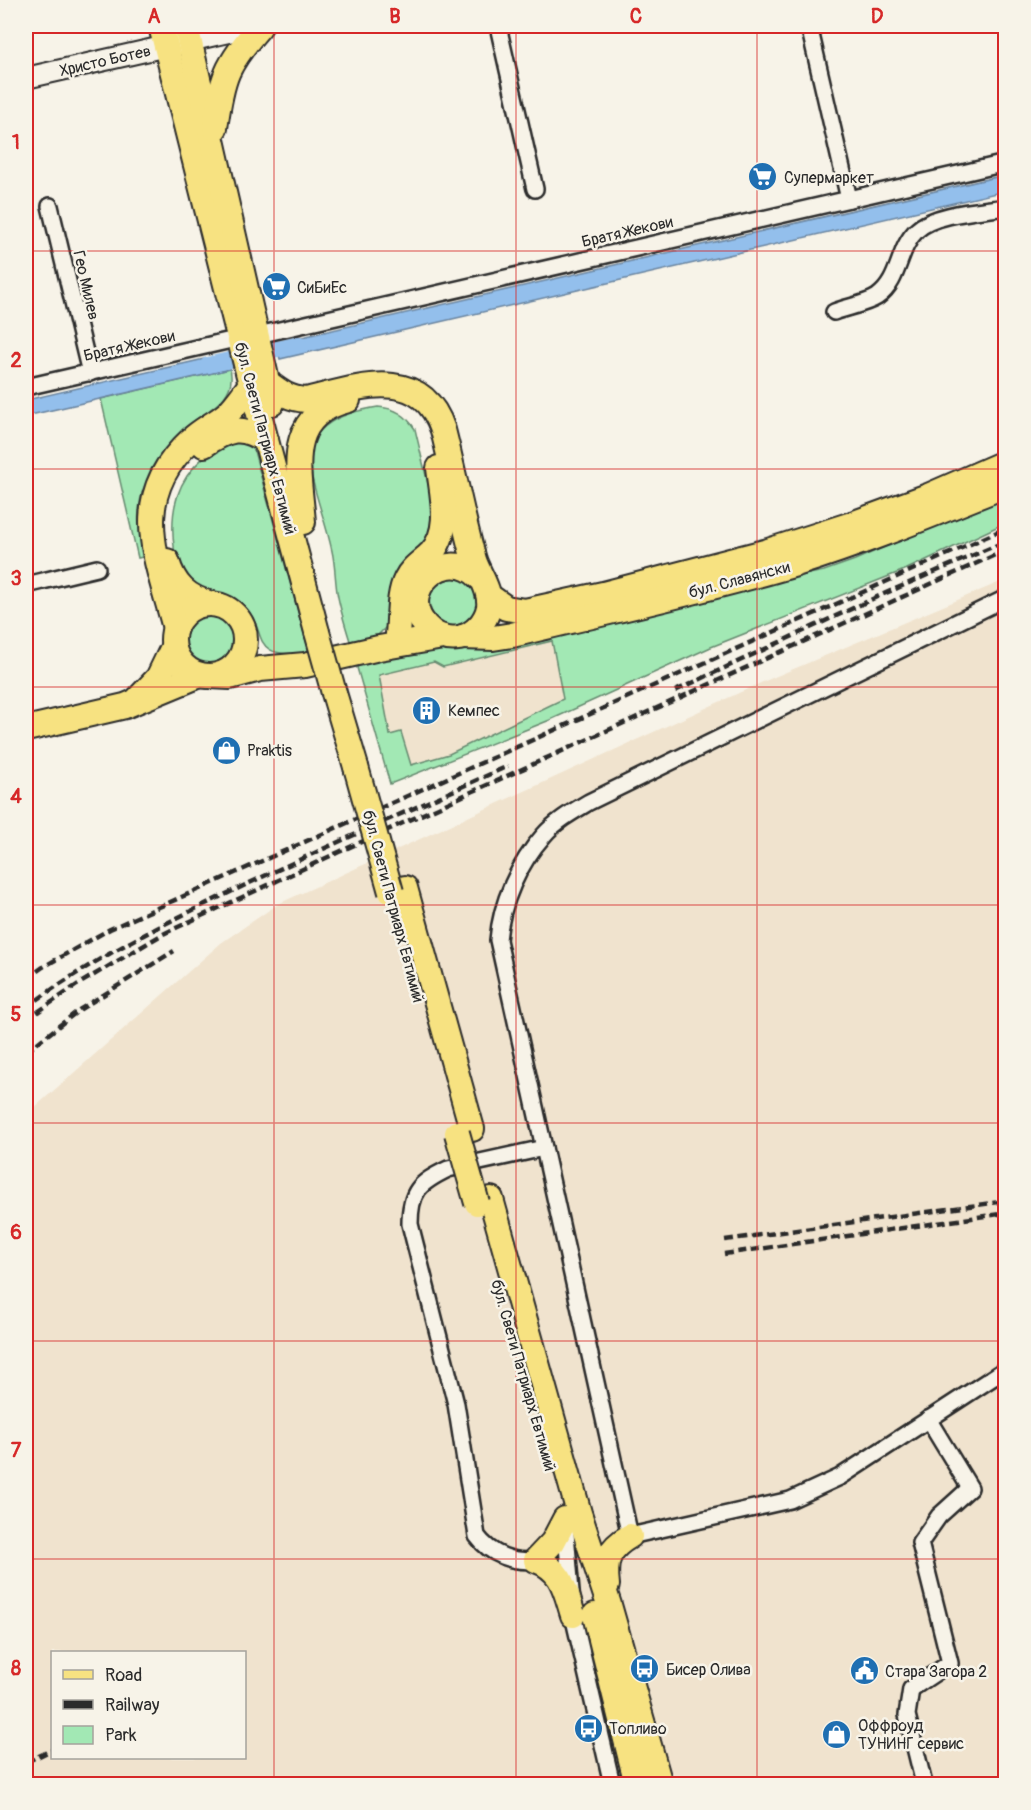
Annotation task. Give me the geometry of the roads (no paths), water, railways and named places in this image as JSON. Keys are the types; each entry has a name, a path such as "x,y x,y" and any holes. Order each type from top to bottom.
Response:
{"main road":[{"path":"213,142 225,73 240,48 260,26"},
{"name":"бул. Свети Патриарх Евтимий","path":"176,34 213,142 254,361 266,441 363,765 572,1516 637,1785"},
{"name":"бул. Свети Патриарх Евтимий","path":"176,34 254,361 303,522 324,630"},
{"path":"266,441 245,430 225,433 206,444 189,460 176,478 165,515 164,536 171,575 181,589 190,596 226,608 237,617 244,629 245,643 243,653 234,666 226,672 205,676 182,665 153,552 152,524 158,489 167,470 182,448 228,413 254,361 287,397 306,400 380,384 401,387 425,401 437,415 443,430 484,587 488,611 482,623 475,630 453,637 432,631 423,622 418,611 417,599 423,581 450,552 456,535 454,514 432,427 413,407 395,397 373,394 327,408 310,422 300,442 298,458 303,522"},
{"path":"398,634 405,581 412,568 426,558 438,544 443,531 444,512 437,445"},
{"name":"бул. Славянски","path":"484,587 506,608 525,611 603,594 768,550 852,524 928,496 1005,462"},
{"name":"бул. Славянски","path":"26,729 132,704 205,676 230,677 260,669 305,665 379,648 453,637 494,638 512,635 684,594 762,573 882,535 1005,485"},
{"path":"432,572 442,567 458,566 468,569 484,587"},
{"name":"бул. Славянски","path":"379,648 398,634 417,599"},
{"path":"132,704 158,678 183,615 196,606 212,604"},
{"name":"бул. Славянски","path":"245,643 264,659 291,666"},
{"name":"бул. Свети Патриарх Евтимий","path":"572,1516 609,1605 660,1785"},
{"path":"573,1615 559,1575 553,1568 536,1560 572,1516 606,1536 630,1536"},
{"path":"609,1605 606,1577 609,1554 614,1547 630,1536"}],"street":[{"name":"Христо Ботев","path":"26,78 176,34 255,26"},
{"path":"498,26 535,189"},
{"path":"809,26 849,199"},
{"name":"Братя Жекови","path":"26,387 90,373 254,361 849,199 1005,163"},
{"name":"Гео Милев","path":"50,206 90,373"},
{"path":"834,312 876,298 895,277 904,247 918,230 938,219 1005,207"},
{"path":"26,585 97,568"},
{"path":"1005,598 589,801 564,817 545,834 515,880 500,921 498,940 630,1536 790,1500 840,1477 1005,1369"},
{"path":"536,1560 500,1556 483,1545 477,1536 456,1404 410,1224 410,1206 416,1190 448,1169 544,1148"},
{"path":"924,1785 907,1714 911,1689 950,1663 920,1543 939,1516 970,1488 928,1419"},
{"path":"572,1516 573,1615 612,1785"}],"water":[{"path":"1005,175 1005,191 280,359 276,343"},
{"path":"226,354 230,369 26,416 26,400"}],"waterway":[{"path":"208,365 299,344"}],"railway":[{"path":"26,979 110,929 1006,528"},
{"path":"675,691 879,596 1006,541"},
{"path":"26,1020 77,985 163,934 1006,550"},
{"path":"26,1008 80,971 166,923 287,865 508,766"},
{"path":"26,1052 79,1010 174,951"},
{"path":"725,1240 1006,1201"},
{"path":"724,1254 1006,1213"},
{"path":"26,1762 51,1750"}],"place":[{"name":"Супермаркет","path":"763,177"},
{"name":"СиБиЕс","path":"276,287"},
{"name":"Кемпес","path":"427,710"},
{"name":"Praktis","path":"226,750"},
{"name":"Бисер Олива","path":"645,1669"},
{"name":"Стара Загора 2","path":"864,1671"},
{"name":"Топливо","path":"588,1728"},
{"name":"Оффроуд ТУНИНГ сервис","path":"837,1734"}]}
